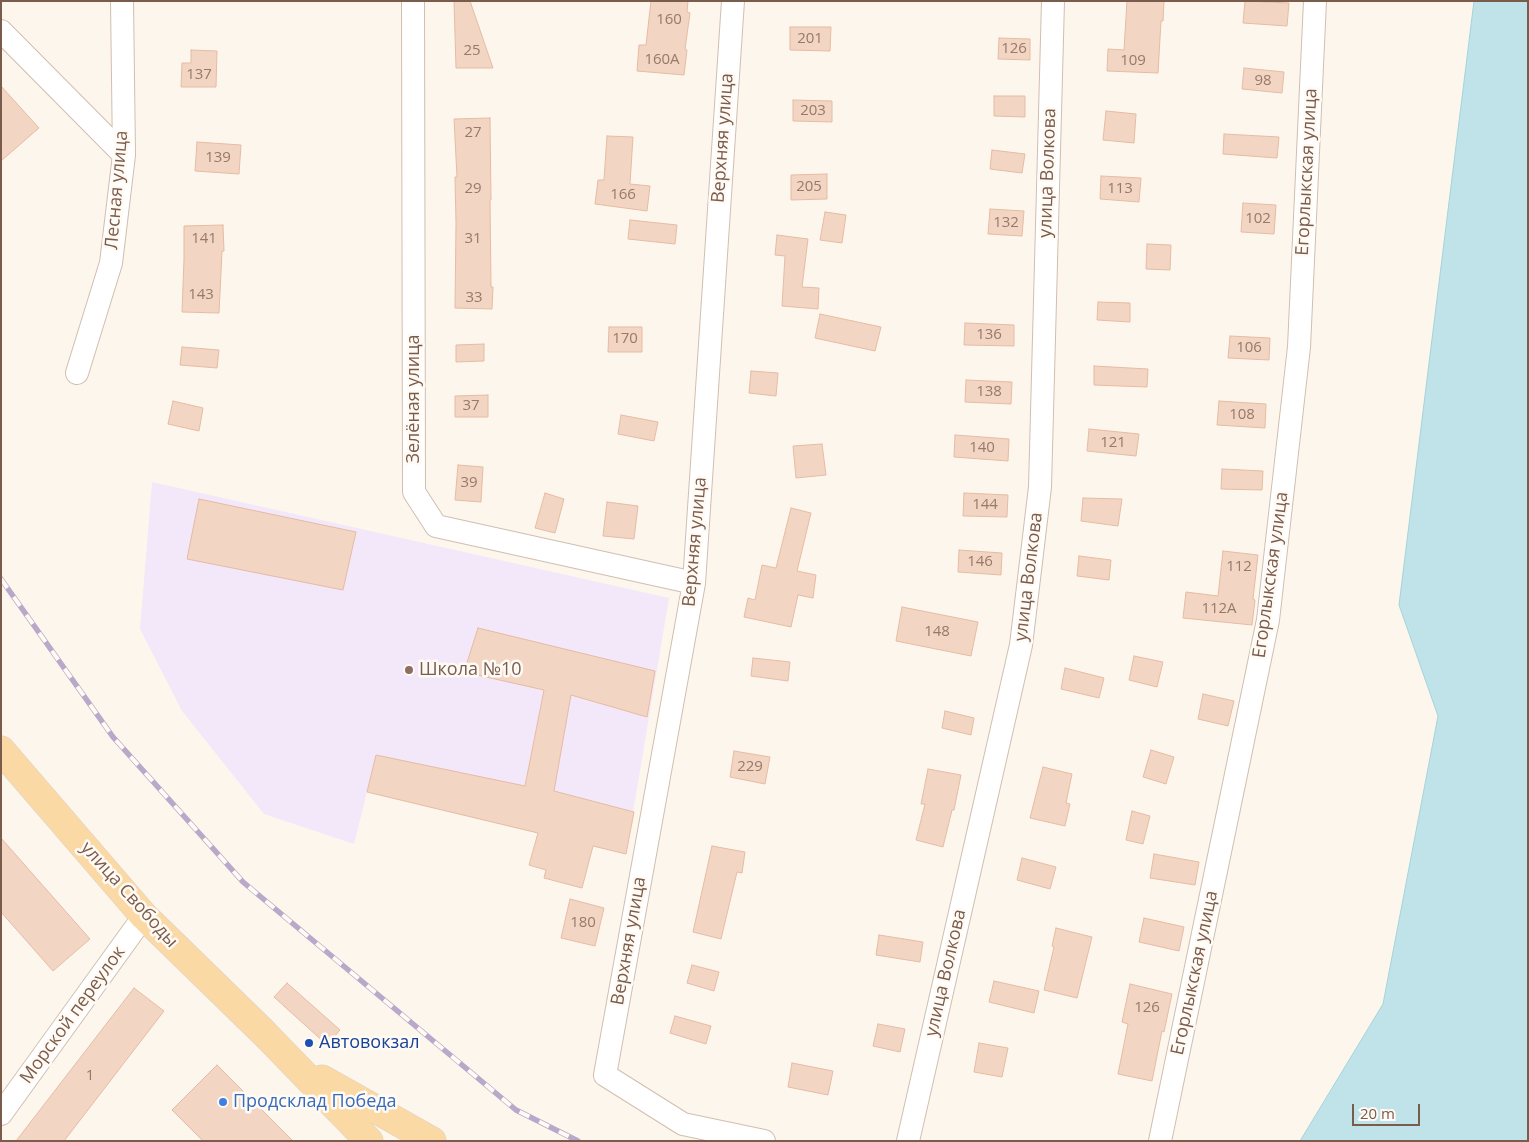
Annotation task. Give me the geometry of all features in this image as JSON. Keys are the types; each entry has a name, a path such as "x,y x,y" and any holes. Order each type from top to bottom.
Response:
{"main road":[{"name":"улица Свободы","path":"1,750 144,916 264,1033"},
{"path":"264,1033 369,1141"},
{"path":"264,1033 324,1080 432,1141"}],"street":[{"name":"Лесная улица","path":"77,373 111,263 124,155 122,1"},
{"name":"Зелёная улица","path":"413,1 414,492 436,526 694,583"},
{"name":"Верхняя улица","path":"733,1 694,583 605,1075 683,1124 764,1141"},
{"name":"улица Волкова","path":"908,1141 1021,645 1040,487 1053,1"},
{"name":"Егорлыкская улица","path":"1160,1141 1268,620 1299,347 1315,1"},
{"path":"1,31 124,155"},
{"name":"Морской переулок","path":"1,1114 144,916"}],"shaded area":[{"name":"Школа №10","path":"152,482 669,598 626,854 367,792 354,844 264,814 182,711 140,629"}],"water":[{"path":"1474,1 1528,1 1528,1141 1300,1141 1383,1004 1438,716 1399,605"}],"building":[{"path":"454,1 470,1 493,68 456,68"},
{"path":"651,1 688,1 687,12 690,13 685,49 687,50 684,75 637,71 639,45 646,45"},
{"path":"1127,1 1164,1 1158,73 1107,71 1108,49 1124,50"},
{"path":"1245,1 1289,3 1287,26 1243,23"},
{"path":"790,27 831,27 830,51 790,50"},
{"path":"999,38 1030,39 1030,60 998,59"},
{"path":"191,50 217,51 216,87 181,87 182,63 191,63"},
{"path":"1244,68 1284,72 1282,93 1242,89"},
{"path":"1,86 39,128 1,161"},
{"path":"994,96 1025,96 1025,117 994,116"},
{"path":"793,100 832,101 832,122 793,121"},
{"path":"1106,111 1136,114 1134,143 1103,140"},
{"path":"490,118 492,309 455,308 455,177 457,177 454,119"},
{"path":"1224,134 1279,137 1277,158 1223,154"},
{"path":"607,136 633,137 630,184 650,186 647,211 595,204 598,180 604,180"},
{"path":"197,142 241,145 239,174 195,171"},
{"path":"992,150 1025,154 1022,173 990,169"},
{"path":"827,174 827,199 791,200 791,175"},
{"path":"1101,176 1141,178 1139,202 1100,199"},
{"path":"1243,203 1276,205 1274,234 1241,232"},
{"path":"990,209 1024,211 1022,236 988,234"},
{"path":"825,212 846,215 842,243 820,240"},
{"path":"630,220 677,225 675,244 628,239"},
{"path":"223,225 224,251 222,251 219,313 182,312 184,226"},
{"path":"777,235 808,239 802,287 819,288 818,309 782,306 785,256 775,255"},
{"path":"1147,244 1171,245 1170,270 1146,269"},
{"path":"1098,302 1130,303 1130,322 1097,320"},
{"path":"820,314 881,327 875,351 815,338"},
{"path":"965,323 1014,325 1014,346 964,345"},
{"path":"609,327 642,327 642,352 608,352"},
{"path":"1230,336 1270,338 1269,360 1228,358"},
{"path":"484,344 484,361 456,362 456,345"},
{"path":"182,347 219,350 217,368 180,365"},
{"path":"1094,366 1148,369 1147,387 1094,385"},
{"path":"751,371 778,373 776,396 749,393"},
{"path":"966,380 1012,382 1011,404 965,402"},
{"path":"488,395 488,417 455,417 455,396"},
{"path":"173,401 203,408 199,431 168,424"},
{"path":"1219,401 1266,404 1265,428 1217,425"},
{"path":"621,415 658,422 654,441 618,434"},
{"path":"1089,429 1139,434 1136,456 1087,451"},
{"path":"955,435 1009,439 1008,461 954,457"},
{"path":"822,444 826,475 796,478 793,446"},
{"path":"458,465 483,467 481,502 455,500"},
{"path":"1222,469 1263,471 1262,490 1221,489"},
{"path":"545,493 564,499 555,533 535,528"},
{"path":"964,493 1008,495 1007,517 963,516"},
{"path":"1083,498 1122,499 1118,526 1081,521"},
{"path":"199,499 356,532 343,590 187,559"},
{"path":"607,502 638,506 634,539 603,536"},
{"path":"791,508 811,513 797,571 816,575 813,598 798,595 791,627 744,617 748,598 755,600 762,565 776,568"},
{"path":"959,550 1002,553 1001,575 958,572"},
{"path":"1223,551 1258,555 1252,625 1183,618 1186,592 1218,596"},
{"path":"1079,556 1111,560 1109,580 1077,576"},
{"path":"902,607 978,622 971,656 896,641"},
{"path":"478,628 655,671 647,717 571,695 554,791 634,812 626,854 593,846 582,888 544,878 546,870 529,865 538,833 367,792 376,755 525,786 544,690 464,672"},
{"path":"1134,656 1163,662 1157,687 1129,680"},
{"path":"753,658 790,662 788,681 751,676"},
{"path":"1065,668 1104,678 1099,698 1061,689"},
{"path":"1203,694 1234,701 1228,726 1198,719"},
{"path":"945,711 974,718 971,735 942,728"},
{"path":"1151,750 1174,757 1166,784 1143,777"},
{"path":"734,751 770,757 765,784 730,777"},
{"path":"1043,767 1072,774 1066,803 1070,804 1065,826 1030,818"},
{"path":"928,769 961,775 954,810 952,810 943,847 916,840 925,804 921,804"},
{"path":"1132,811 1150,816 1143,844 1126,840"},
{"path":"1,838 90,939 53,971 1,912"},
{"path":"712,846 745,852 742,873 737,872 721,939 693,932"},
{"path":"1154,854 1199,862 1195,885 1150,878"},
{"path":"1022,858 1056,867 1050,889 1017,880"},
{"path":"570,899 604,908 595,946 561,938"},
{"path":"1144,918 1184,927 1179,951 1139,942"},
{"path":"1056,928 1092,937 1077,998 1044,990 1054,947 1052,946"},
{"path":"879,935 923,942 920,962 876,955"},
{"path":"692,965 719,972 714,991 687,983"},
{"path":"994,981 1039,991 1034,1013 989,1002"},
{"path":"287,983 340,1030 327,1045 274,997"},
{"path":"1130,984 1172,994 1152,1081 1118,1074 1128,1024 1122,1022"},
{"path":"134,988 164,1011 64,1141 16,1141"},
{"path":"675,1016 711,1026 706,1044 670,1033"},
{"path":"878,1024 905,1029 900,1052 873,1046"},
{"path":"979,1043 1008,1048 1002,1077 974,1072"},
{"path":"792,1063 833,1071 828,1095 788,1087"},
{"path":"217,1065 293,1141 203,1141 172,1110"}],"railway":[{"path":"1,579 113,737 243,882 516,1110 578,1141"}],"place":[{"name":"Школа №10","path":"409,670"},
{"name":"Автовокзал","path":"309,1043"},
{"name":"Продсклад Победа","path":"223,1102"}]}
